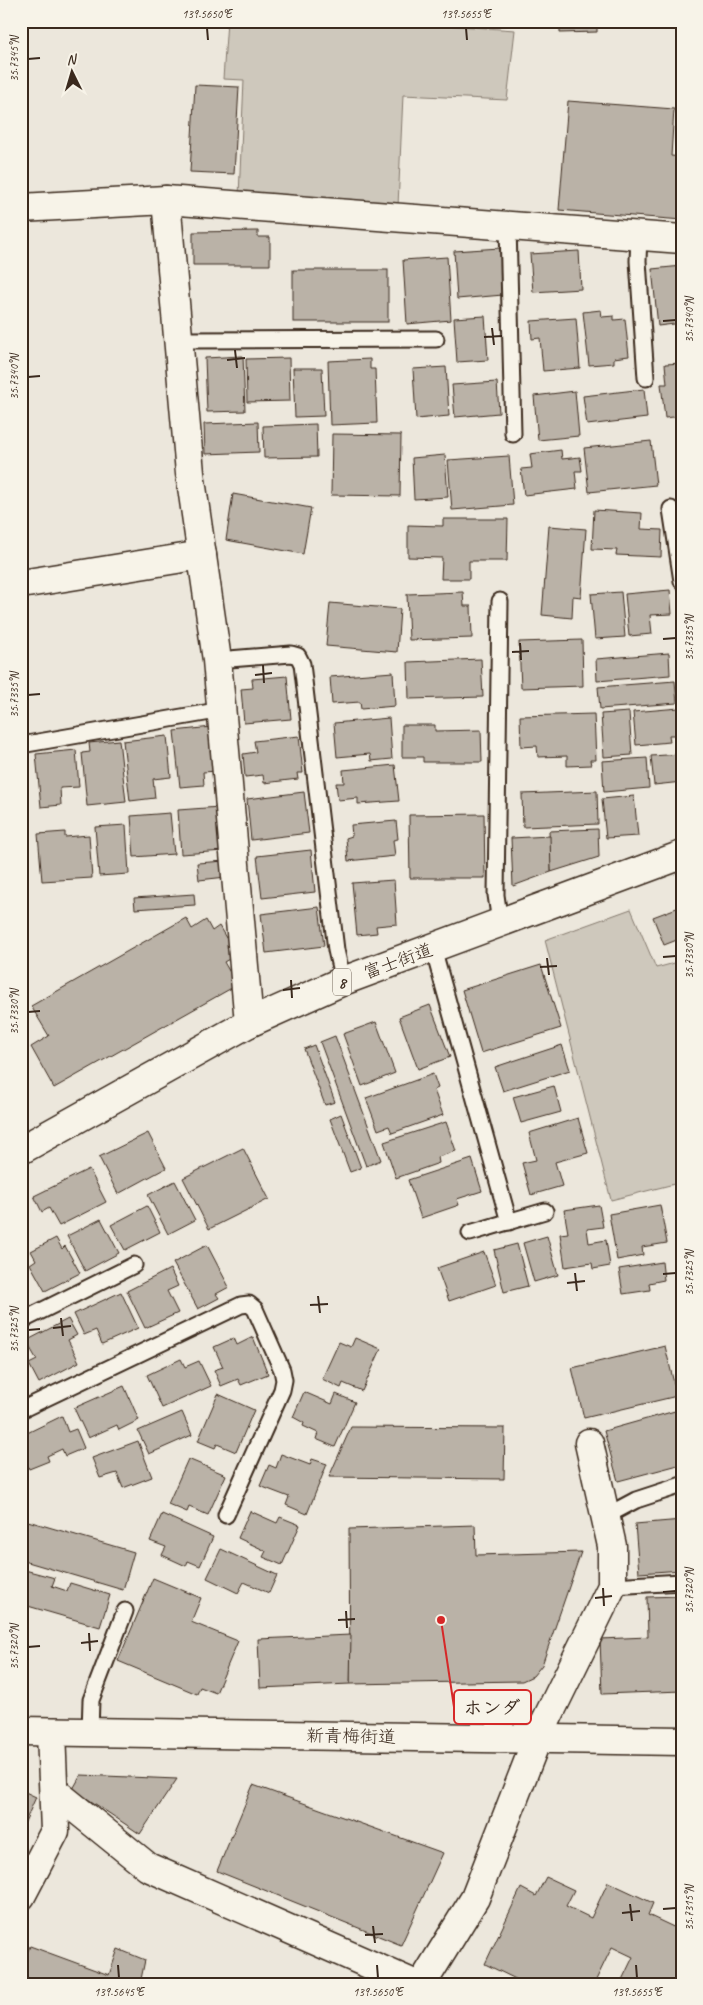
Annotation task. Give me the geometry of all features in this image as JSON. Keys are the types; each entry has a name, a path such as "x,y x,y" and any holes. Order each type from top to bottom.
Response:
{"street":[{"path":"21,208 166,200 682,238"},
{"path":"166,200 180,340 190,473 217,660 249,1023"},
{"path":"21,584 202,555"},
{"name":"富士街道","path":"21,1150 249,1023 343,981 682,855"},
{"path":"422,1984 475,1898 537,1740 612,1586 612,1546 589,1443"},
{"name":"新青梅街道","path":"21,1731 682,1741"},
{"path":"21,1896 55,1830 51,1732"},
{"path":"54,1791 148,1867 414,1984"}],"lane":[{"path":"508,225 513,434"},
{"path":"639,235 638,261 646,378"},
{"path":"180,340 436,339"},
{"path":"671,509 682,581"},
{"path":"500,601 496,895 500,923"},
{"path":"217,660 291,654 298,656 302,664 337,956 343,981"},
{"path":"21,745 222,710"},
{"path":"433,948 510,1222"},
{"path":"470,1233 545,1212"},
{"path":"21,1321 134,1265"},
{"path":"21,1410 241,1305 249,1304 255,1309 282,1370 284,1380 282,1390 226,1515"},
{"path":"606,1516 636,1500 682,1484"},
{"path":"612,1586 682,1582"},
{"path":"90,1732 91,1700 124,1611"}],"shaded area":[{"path":"227,21 387,21 515,30 507,100 403,95 398,206 239,196 244,80 223,79"},
{"path":"631,909 656,968 682,961 682,1182 611,1200 545,940"}],"building":[{"path":"560,21 597,21 597,32 560,33"},
{"path":"195,85 239,87 234,174 190,172"},
{"path":"568,101 674,109 671,156 682,157 682,220 559,210"},
{"path":"258,231 258,237 270,237 270,265 193,265 193,232"},
{"path":"500,248 503,295 457,299 454,251"},
{"path":"579,251 581,289 533,292 530,254"},
{"path":"447,257 451,320 407,324 403,260"},
{"path":"682,266 682,323 658,326 652,269"},
{"path":"293,270 388,270 388,322 293,322"},
{"path":"601,310 602,317 614,316 614,320 625,319 629,356 614,358 614,363 589,365 583,312"},
{"path":"485,316 488,360 457,362 454,318"},
{"path":"576,318 580,368 543,371 540,338 532,339 531,321"},
{"path":"243,356 245,411 207,412 205,358"},
{"path":"289,358 290,401 247,402 246,359"},
{"path":"370,359 370,369 375,369 377,423 330,425 328,361"},
{"path":"682,363 682,416 665,418 661,384 667,384 665,364"},
{"path":"446,367 449,416 416,419 413,369"},
{"path":"293,368 322,368 324,416 295,417"},
{"path":"497,382 499,413 455,417 452,385"},
{"path":"644,389 647,418 587,425 583,396"},
{"path":"575,391 579,436 538,440 534,396"},
{"path":"258,422 259,452 205,454 204,424"},
{"path":"316,424 317,457 264,458 263,426"},
{"path":"332,434 401,435 400,496 331,495"},
{"path":"651,441 656,485 589,492 584,448"},
{"path":"561,450 562,459 580,457 582,471 575,471 577,489 524,495 521,469 532,468 530,454"},
{"path":"445,455 448,497 414,499 412,458"},
{"path":"509,456 513,505 452,510 448,460"},
{"path":"233,494 311,508 303,554 226,540"},
{"path":"594,510 642,513 641,529 662,530 661,557 616,555 617,550 592,549"},
{"path":"443,519 508,519 507,561 469,561 469,579 441,579 442,558 408,557 408,525 443,526"},
{"path":"549,526 586,529 581,597 573,596 572,618 542,615"},
{"path":"670,590 672,614 650,615 652,634 629,636 625,594"},
{"path":"463,592 464,606 471,606 472,638 409,640 407,594"},
{"path":"621,592 625,637 595,639 591,594"},
{"path":"330,603 400,609 397,652 326,646"},
{"path":"582,640 583,686 521,688 519,642"},
{"path":"669,653 670,675 597,681 596,659"},
{"path":"481,659 483,697 409,699 408,662"},
{"path":"393,672 395,706 361,709 360,702 332,704 330,677"},
{"path":"287,676 291,719 244,723 241,689 253,688 252,679"},
{"path":"675,681 677,703 600,709 598,687"},
{"path":"679,708 682,735 669,735 670,742 636,745 633,712"},
{"path":"629,712 632,755 604,757 601,714"},
{"path":"594,714 596,760 590,760 591,765 567,766 567,756 538,757 537,746 521,747 520,716"},
{"path":"389,718 392,759 371,761 370,754 337,757 334,723"},
{"path":"402,725 435,725 435,731 481,730 482,762 423,762 423,757 402,757"},
{"path":"212,727 217,771 203,772 204,785 180,787 174,731"},
{"path":"167,736 171,777 153,779 155,798 130,801 123,741"},
{"path":"299,736 303,773 297,773 298,779 264,783 263,775 245,777 243,754 256,752 254,741"},
{"path":"119,740 126,802 87,806 82,753 90,752 89,743"},
{"path":"76,750 79,787 60,788 61,805 41,807 36,754"},
{"path":"682,754 682,782 654,785 651,756"},
{"path":"647,758 649,788 604,792 602,761"},
{"path":"395,765 399,801 358,804 358,798 338,800 336,783 344,783 343,770"},
{"path":"597,791 598,824 523,827 522,794"},
{"path":"304,792 309,833 251,840 247,799"},
{"path":"634,796 638,836 606,838 602,799"},
{"path":"220,807 224,851 181,854 178,810"},
{"path":"170,813 174,854 134,857 131,816"},
{"path":"484,814 485,878 410,878 409,815"},
{"path":"396,821 398,839 393,840 395,856 348,861 346,838 352,836 351,825"},
{"path":"126,825 129,874 99,876 95,827"},
{"path":"598,829 599,857 551,872 549,831"},
{"path":"65,832 65,837 89,835 92,878 42,881 38,834"},
{"path":"550,836 551,872 513,886 511,838"},
{"path":"311,850 315,892 262,898 257,856"},
{"path":"225,861 226,877 199,880 197,863"},
{"path":"394,880 397,924 376,926 377,933 357,935 352,883"},
{"path":"194,894 195,905 135,909 134,898"},
{"path":"682,906 682,938 664,945 653,917"},
{"path":"319,907 324,946 266,953 261,914"},
{"path":"186,918 192,929 206,920 212,931 219,926 236,955 224,962 237,985 54,1088 31,1047 49,1036 31,1006"},
{"path":"541,965 561,1028 481,1053 462,990"},
{"path":"430,1005 450,1057 418,1069 399,1017"},
{"path":"376,1022 395,1073 362,1086 343,1034"},
{"path":"335,1036 381,1160 366,1166 320,1042"},
{"path":"314,1045 335,1102 325,1105 304,1049"},
{"path":"562,1045 570,1070 503,1091 495,1067"},
{"path":"433,1074 438,1088 434,1090 443,1115 392,1133 389,1126 378,1130 366,1098"},
{"path":"554,1086 561,1112 521,1123 513,1097"},
{"path":"341,1114 361,1168 350,1172 330,1119"},
{"path":"578,1118 588,1153 555,1162 562,1186 531,1195 522,1163 536,1160 529,1133"},
{"path":"446,1122 456,1151 438,1157 439,1163 396,1178 384,1142"},
{"path":"148,1133 166,1168 118,1194 99,1157"},
{"path":"243,1148 269,1199 209,1229 183,1178"},
{"path":"472,1159 482,1191 457,1199 459,1205 421,1218 408,1180"},
{"path":"89,1169 106,1202 59,1226 49,1208 42,1212 34,1196"},
{"path":"175,1181 195,1220 168,1234 148,1195"},
{"path":"599,1205 603,1227 587,1229 589,1243 606,1240 610,1266 593,1269 592,1263 565,1267 560,1234 568,1233 564,1210"},
{"path":"660,1205 667,1243 642,1247 643,1255 617,1260 609,1214"},
{"path":"147,1206 160,1232 125,1250 111,1225"},
{"path":"101,1219 119,1253 85,1271 67,1236"},
{"path":"547,1236 558,1275 534,1282 523,1243"},
{"path":"56,1238 62,1249 65,1246 80,1273 45,1291 30,1264 36,1260 31,1251"},
{"path":"517,1244 528,1286 504,1292 494,1250"},
{"path":"207,1245 229,1287 216,1294 219,1298 198,1309 173,1263"},
{"path":"484,1252 496,1285 449,1301 437,1268"},
{"path":"662,1262 664,1280 649,1283 650,1290 623,1294 619,1269"},
{"path":"170,1269 178,1286 167,1291 178,1313 145,1328 127,1291"},
{"path":"121,1292 138,1328 102,1344 96,1330 84,1335 74,1314"},
{"path":"68,1319 77,1335 68,1340 79,1362 39,1383 29,1364 37,1360 26,1341"},
{"path":"253,1337 268,1374 241,1385 238,1379 221,1386 214,1370 223,1367 214,1347 234,1338 237,1345"},
{"path":"355,1338 381,1349 362,1391 343,1383 341,1388 322,1379 339,1342 351,1347"},
{"path":"665,1346 677,1396 584,1418 572,1368"},
{"path":"181,1359 185,1367 199,1361 211,1386 162,1408 147,1375"},
{"path":"124,1386 139,1420 119,1430 117,1425 88,1438 74,1408"},
{"path":"304,1392 332,1404 336,1394 355,1402 335,1447 316,1439 318,1433 303,1426 304,1423 293,1417"},
{"path":"218,1394 254,1410 236,1452 217,1444 215,1448 198,1441"},
{"path":"682,1409 682,1464 618,1481 604,1431"},
{"path":"182,1412 192,1435 149,1454 138,1431"},
{"path":"62,1416 68,1432 76,1429 84,1448 65,1456 62,1449 47,1456 49,1461 29,1469 22,1452 27,1450 21,1436"},
{"path":"351,1427 505,1428 504,1479 329,1477"},
{"path":"138,1441 152,1477 123,1488 117,1473 100,1478 92,1458"},
{"path":"281,1454 310,1465 312,1459 327,1464 307,1514 286,1505 289,1497 260,1486 269,1465 276,1468"},
{"path":"188,1459 226,1475 208,1515 189,1507 187,1512 168,1504"},
{"path":"250,1511 277,1523 280,1517 300,1525 282,1565 263,1557 266,1551 238,1538"},
{"path":"162,1514 213,1537 200,1566 188,1561 186,1566 162,1555 166,1547 150,1541"},
{"path":"21,1519 134,1552 123,1590 21,1560"},
{"path":"682,1520 682,1570 639,1573 635,1524"},
{"path":"475,1525 476,1555 581,1552 542,1665 533,1676 522,1681 350,1684 349,1529"},
{"path":"221,1549 277,1575 269,1593 244,1582 238,1593 207,1578"},
{"path":"21,1569 55,1578 52,1586 67,1591 70,1583 110,1595 100,1627 21,1604"},
{"path":"153,1578 201,1598 191,1622 238,1641 216,1693 200,1687 197,1694 118,1661"},
{"path":"682,1596 682,1691 602,1694 600,1639 648,1637 647,1597"},
{"path":"351,1635 350,1684 260,1688 258,1639"},
{"path":"81,1775 177,1779 140,1834 73,1789"},
{"path":"253,1785 443,1853 401,1945 217,1871"},
{"path":"21,1790 36,1797 21,1831"},
{"path":"546,1877 574,1890 566,1906 591,1918 608,1882 653,1903 648,1915 682,1931 682,1984 620,1984 633,1957 612,1947 594,1984 526,1984 485,1964 521,1888 536,1896"},
{"path":"30,1946 109,1975 118,1949 145,1960 140,1984 48,1984 21,1976 21,1967"}],"place":[{"name":"ホンダ","path":"441,1620"}]}
